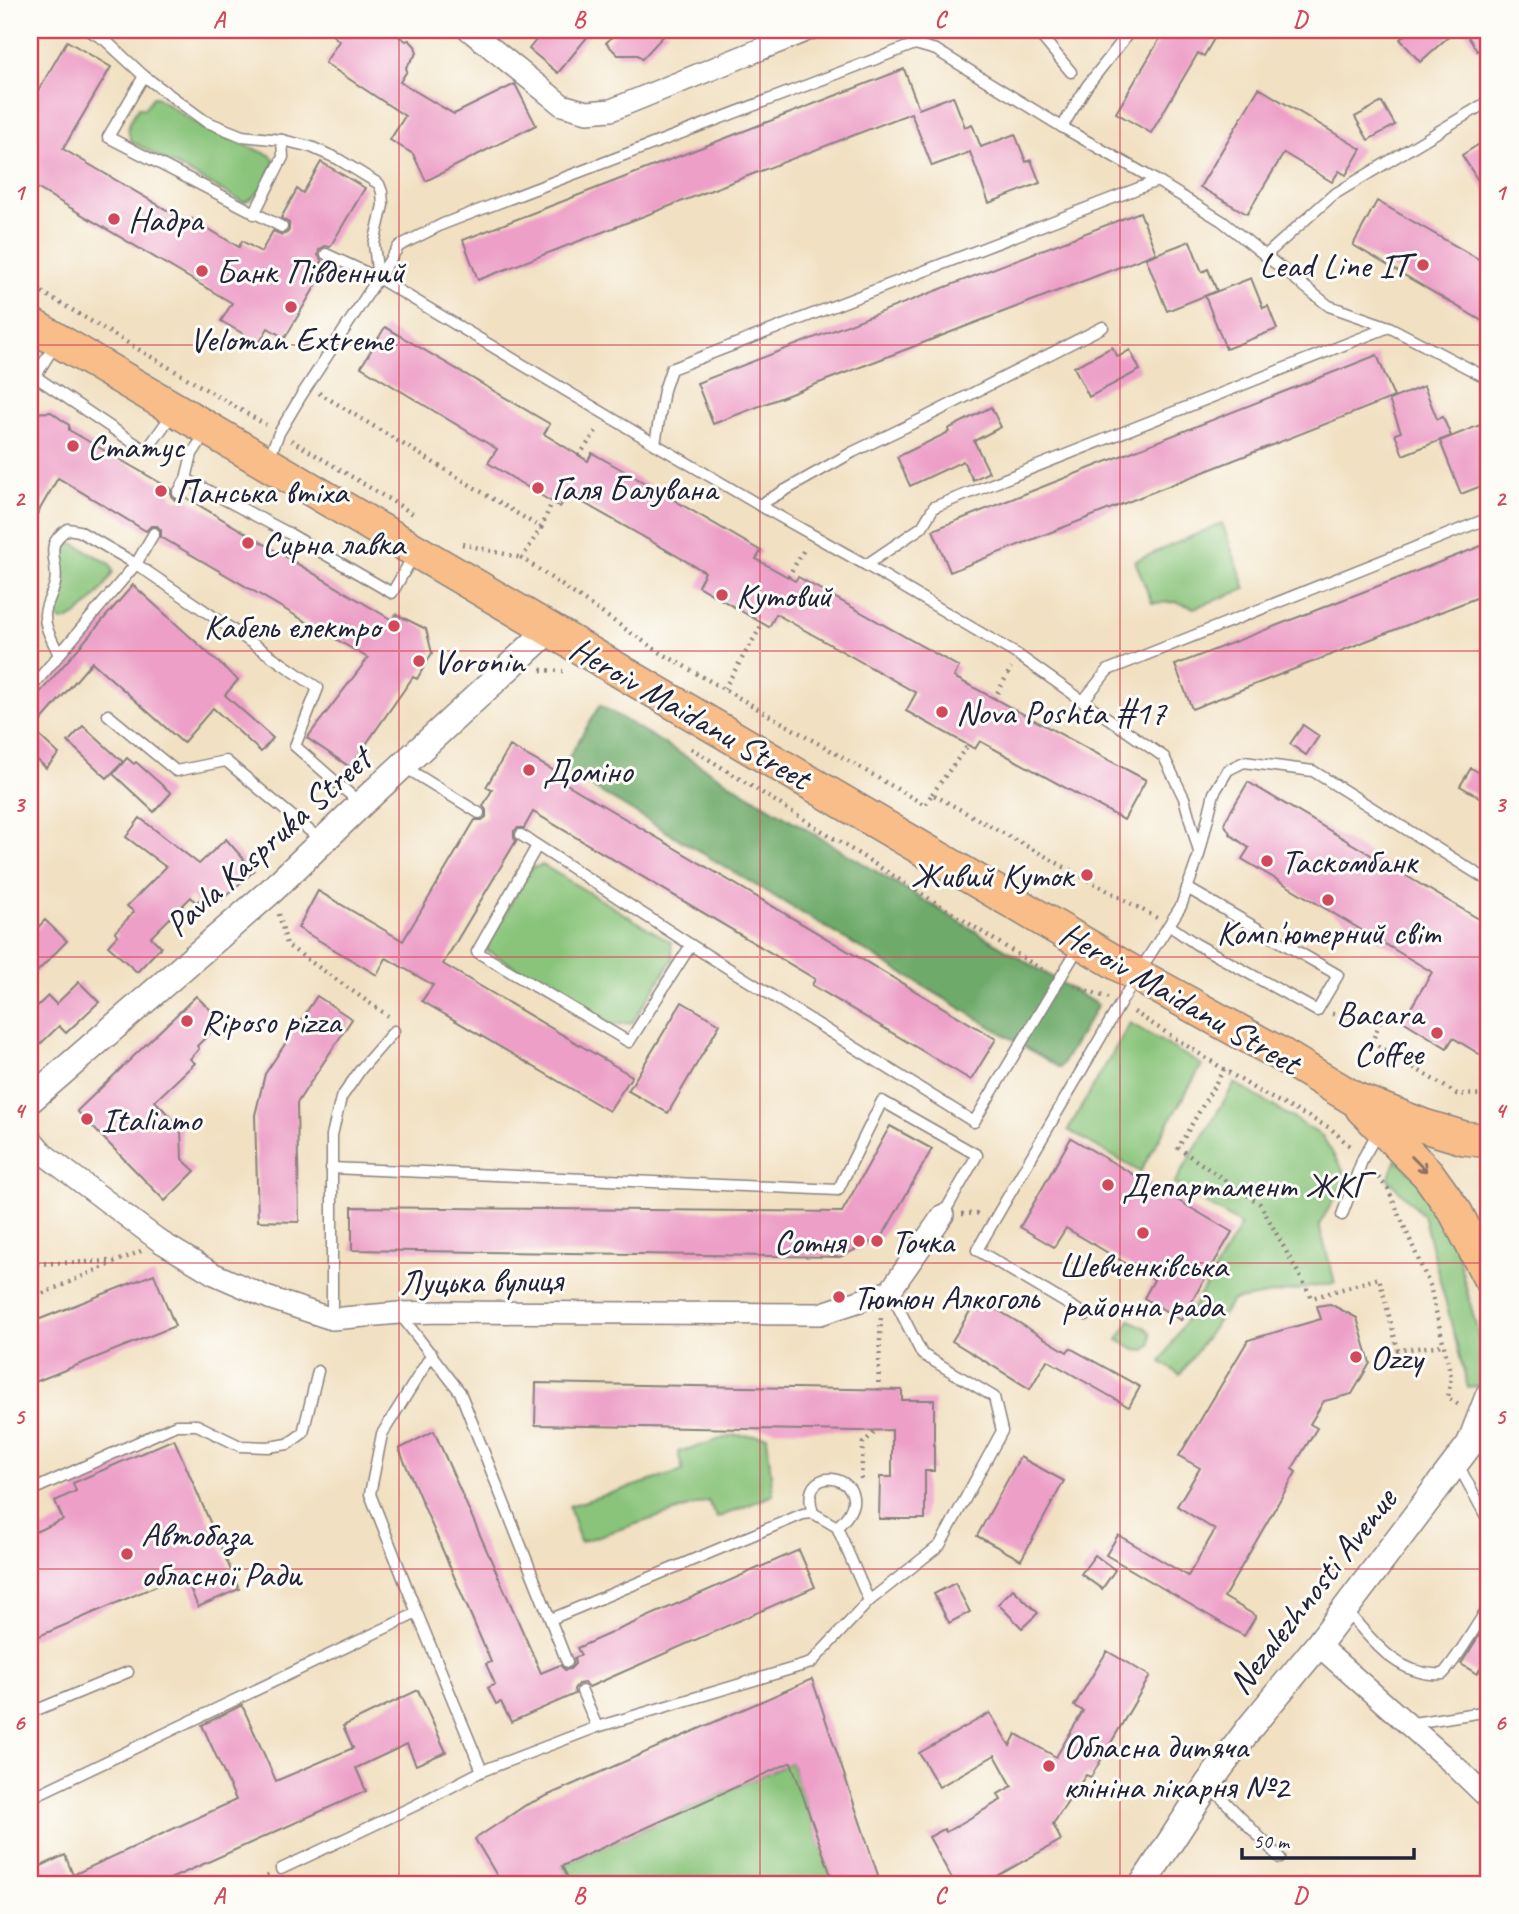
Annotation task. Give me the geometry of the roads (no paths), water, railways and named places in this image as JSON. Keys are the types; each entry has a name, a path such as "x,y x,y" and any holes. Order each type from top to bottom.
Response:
{"main road":[{"name":"Heroiv Maidanu Street","path":"39,332 267,462 1081,942 1130,989 1280,1054 1353,1098"},
{"path":"1353,1098 1429,1174 1456,1213 1489,1277"},
{"path":"1353,1098 1464,1138 1489,1141"},
{"path":"1489,1233 1489,1277"}],"street":[{"path":"469,30 562,105 587,112 611,110 808,30"},
{"name":"Pavla Kaspruka Street","path":"30,1100 272,890 549,630"},
{"name":"Луцька вулиця","path":"30,1138 45,1155 161,1242 214,1274 269,1298 332,1319 400,1313 820,1314 886,1293"},
{"path":"886,1293 943,1214"},
{"name":"Nezalezhnosti Avenue","path":"1142,1882 1208,1784 1251,1726 1318,1645 1477,1430"},
{"path":"1318,1645 1489,1799"}],"lane":[{"path":"88,30 205,121 242,136 282,140 311,147 338,159 379,184 383,205 374,244 378,278"},
{"path":"1036,30 1071,72"},
{"path":"1062,127 1087,86 1131,30"},
{"path":"267,462 279,433 399,246 443,223 915,44 936,50 1222,221 1329,306 1389,327 1489,379"},
{"path":"145,76 107,137 282,228"},
{"path":"1266,255 1333,195 1489,101"},
{"path":"254,214 283,157 282,140"},
{"path":"655,444 664,390 671,369 1157,181"},
{"path":"326,254 378,278 655,444 1018,655 1164,757 1184,798 1199,855"},
{"path":"759,505 853,452 1103,327"},
{"path":"866,565 922,527 934,507 1389,327"},
{"path":"39,332 33,381 146,451 175,410"},
{"path":"178,494 186,479 192,454 208,428"},
{"path":"186,479 290,534 391,593 417,550"},
{"path":"1083,701 1108,670 1489,518"},
{"path":"59,655 45,614 56,581 52,553 54,545 68,529 79,531 136,564 318,688 295,746 361,804"},
{"path":"30,689 136,564 154,533"},
{"path":"108,715 176,771 226,761 322,841"},
{"path":"1086,1315 977,1250 1181,906 1199,855 1214,793 1228,770 1244,762 1313,771 1489,881"},
{"path":"403,766 479,813"},
{"path":"521,835 974,1122 1081,942"},
{"path":"537,846 477,952 629,1042 691,945"},
{"path":"1170,926 1196,944 1317,1011 1338,975 1187,888"},
{"path":"332,1319 332,1135 341,1098 361,1069 394,1031"},
{"path":"331,1168 838,1190 882,1101 977,1155 943,1214"},
{"path":"1342,1214 1363,1158 1381,1126"},
{"path":"281,1869 482,1771 597,1727 811,1664 869,1601 940,1545 1002,1432 994,1397 922,1354 886,1293"},
{"path":"400,1313 460,1392 567,1662"},
{"path":"432,1354 382,1434 370,1494 482,1771"},
{"path":"30,1491 176,1425 197,1425 240,1446 268,1447 288,1444 303,1433 318,1371"},
{"path":"1477,1430 1489,1522"},
{"path":"813,1513 811,1497 813,1489 821,1479 828,1478 848,1486 853,1493 853,1503 848,1517 837,1527"},
{"path":"551,1619 803,1514 813,1513 837,1527 869,1601"},
{"path":"1345,1609 1381,1651 1400,1664 1429,1675 1443,1674 1452,1664 1489,1607"},
{"path":"30,1798 417,1612"},
{"path":"30,1708 39,1709 128,1672"},
{"path":"582,1691 597,1727"},
{"path":"1407,1724 1489,1711"},
{"path":"1208,1784 1280,1858"}],"place":[{"name":"Надра","path":"114,219"},
{"name":"Lead Line IT","path":"1423,265"},
{"name":"Банк Південний","path":"202,271"},
{"name":"Veloman Extreme","path":"291,307"},
{"name":"Статус","path":"73,446"},
{"name":"Галя Балувана","path":"538,488"},
{"name":"Панська втіха","path":"161,491"},
{"name":"Сирна лавка","path":"248,543"},
{"name":"Кутовий","path":"722,595"},
{"name":"Кабель електро","path":"394,626"},
{"name":"Voronin","path":"419,661"},
{"name":"Nova Poshta #17","path":"942,712"},
{"name":"Доміно","path":"529,770"},
{"name":"Таскомбанк","path":"1267,861"},
{"name":"Живий Куток","path":"1087,875"},
{"name":"Комп'ютерний світ","path":"1328,900"},
{"name":"Riposo pizza","path":"187,1021"},
{"name":"Bacara Coffee","path":"1437,1033"},
{"name":"Italiamo","path":"87,1119"},
{"name":"Департамент ЖКГ","path":"1108,1185"},
{"name":"Шевченківська районна рада","path":"1143,1233"},
{"name":"Сотня","path":"859,1241"},
{"name":"Точка","path":"877,1241"},
{"name":"Тютюн Алкоголь","path":"839,1297"},
{"name":"Ozzy","path":"1356,1357"},
{"name":"Автобаза обласної Ради","path":"127,1554"},
{"name":"Обласна дитяча клініна лікарня №2","path":"1049,1766"}]}
